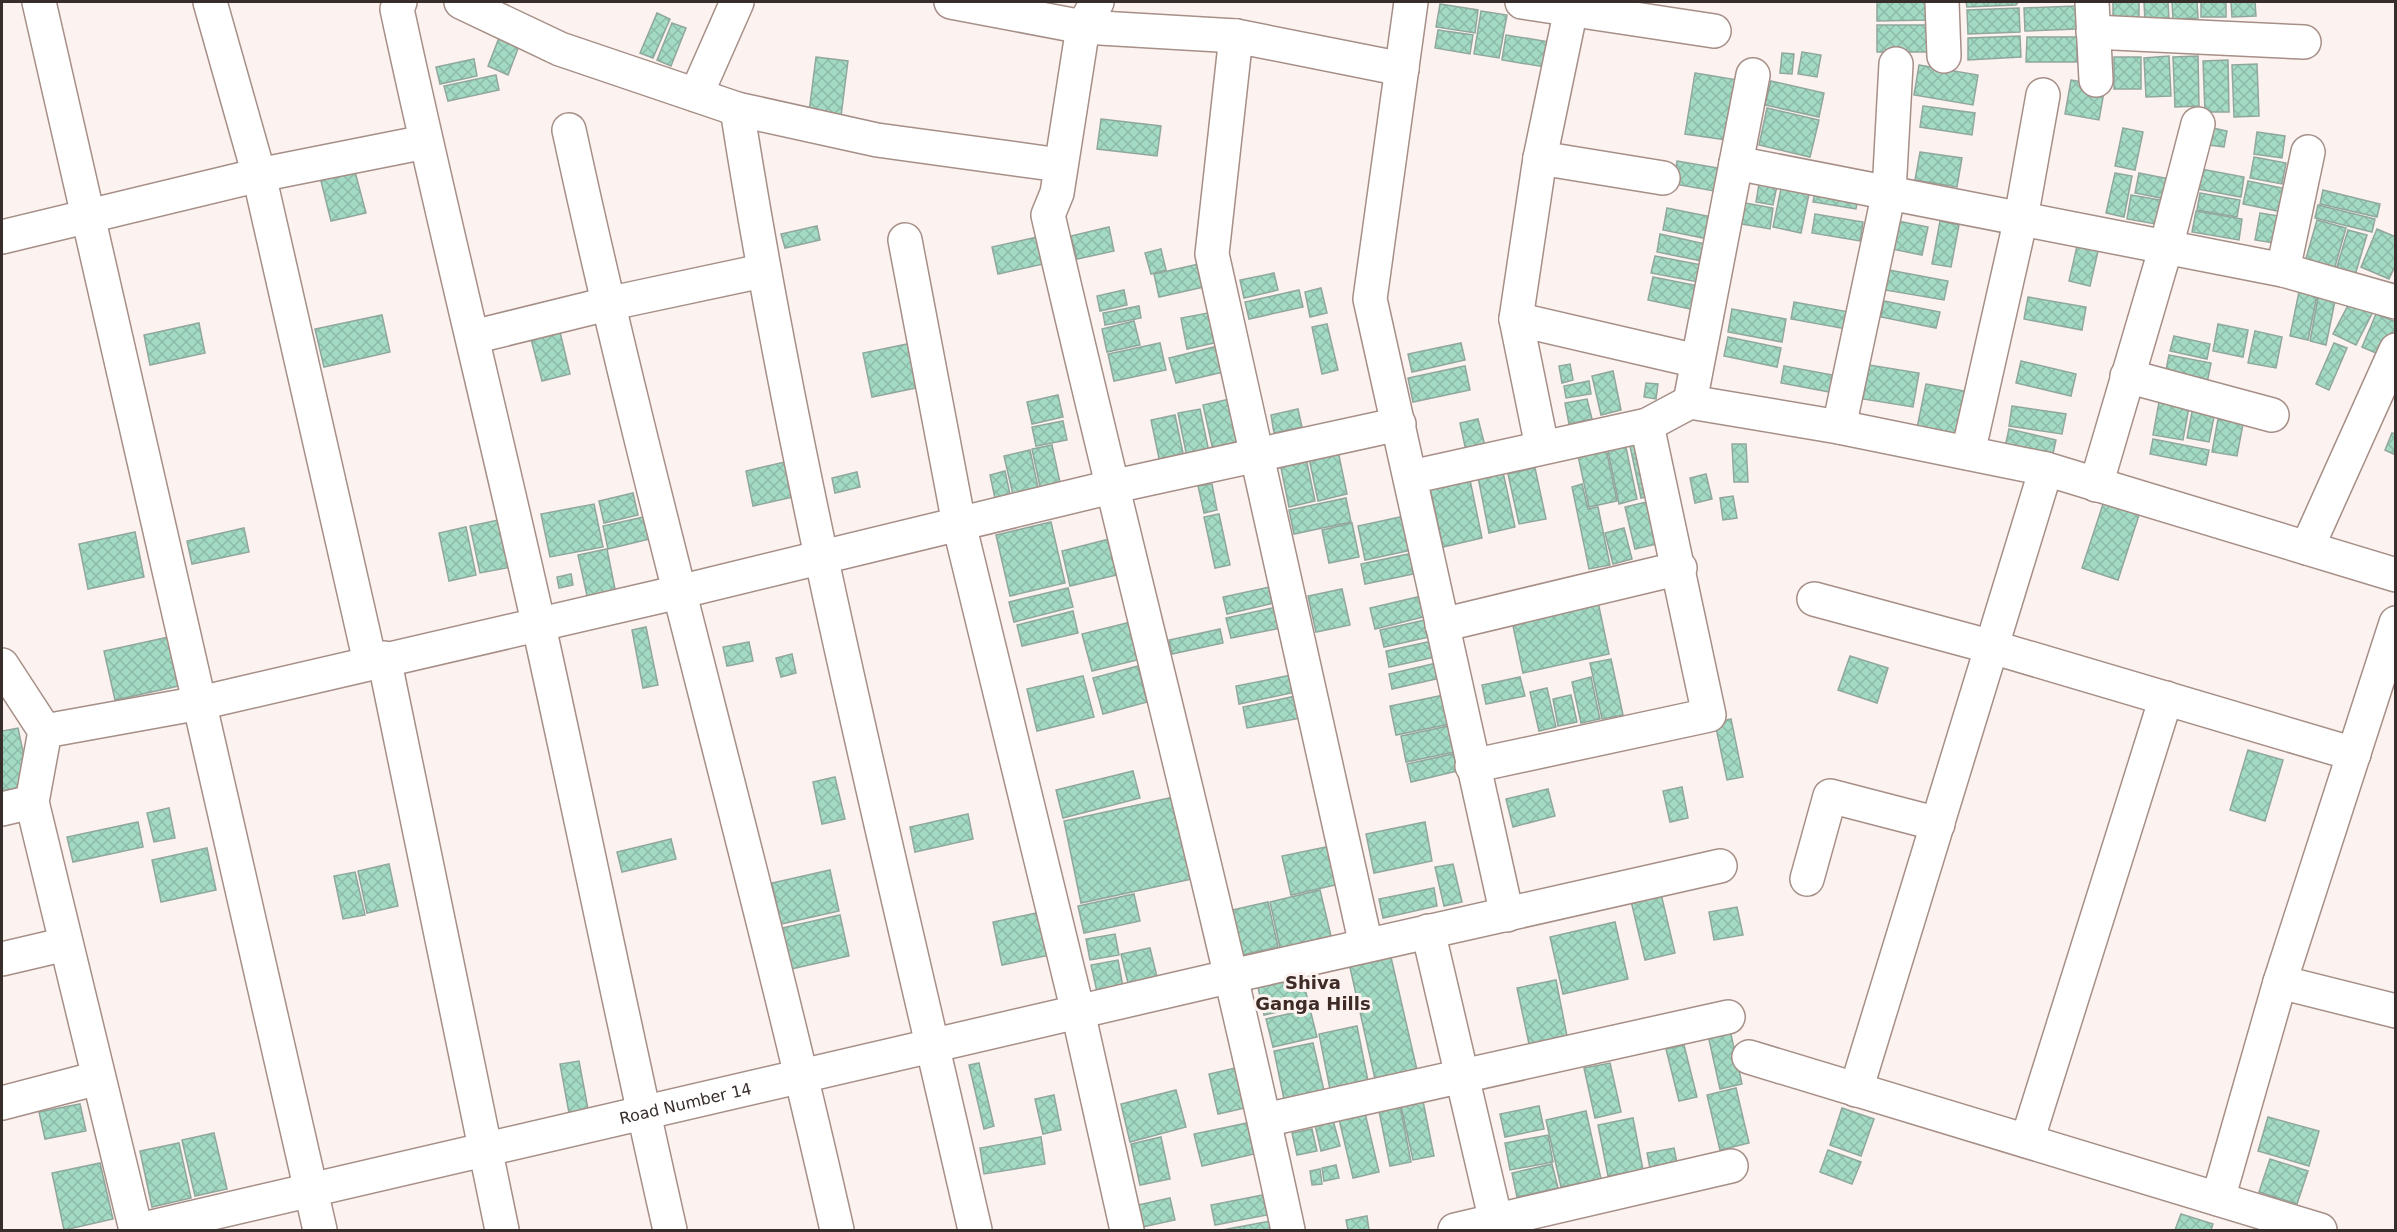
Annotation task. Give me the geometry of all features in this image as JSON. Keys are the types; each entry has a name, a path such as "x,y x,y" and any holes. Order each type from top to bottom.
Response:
{"street":[{"path":"39,2 320,1230"},
{"path":"210,2 259,175 377,660 502,1230"},
{"path":"400,2 397,9 425,142 473,337 538,623 670,1230"},
{"path":"461,2 560,49 737,109 877,140 1060,165"},
{"path":"696,96 737,2"},
{"path":"951,2 1090,14 1236,36 1402,69"},
{"path":"1411,2 1370,299 1506,915"},
{"path":"1522,2 1714,32"},
{"path":"1942,2 1944,56"},
{"path":"1542,447 1516,319 1540,158 1571,9"},
{"path":"1090,14 1060,165 1057,194 1048,215 1111,487 1232,976 1288,1230"},
{"path":"2096,80 2093,17 2304,42"},
{"path":"1236,36 1212,254 1366,945"},
{"path":"1839,427 1889,192 1896,63"},
{"path":"1690,402 1753,75"},
{"path":"1968,453 2021,218 2043,95"},
{"path":"737,109 762,271 822,557 975,1230"},
{"path":"2096,484 2166,247 2198,124"},
{"path":"569,130 606,304 802,1076 837,1230"},
{"path":"2,237 259,175 425,142"},
{"path":"2283,270 2308,152"},
{"path":"1540,158 1664,178"},
{"path":"1736,163 2283,270 2396,302"},
{"path":"905,240 959,524 1078,1012 1127,1230"},
{"path":"473,337 606,304 762,271"},
{"path":"1516,319 1697,361"},
{"path":"2307,548 2396,350"},
{"path":"2127,376 2272,415"},
{"path":"1411,477 1647,424 1690,402 1839,427 2046,469 2396,575"},
{"path":"45,731 200,702 680,592 1111,487 1399,424"},
{"path":"1472,766 1709,715 1680,568 1647,424"},
{"path":"1856,1090 2046,469"},
{"path":"1442,625 1680,568"},
{"path":"1814,598 1992,647 2354,753"},
{"path":"2218,1199 2280,982 2396,623"},
{"path":"2,665 45,731"},
{"path":"2027,1141 2166,698"},
{"path":"45,731 17,805 66,944 138,1230"},
{"path":"1807,879 1830,796 1938,824"},
{"name":"Road Number 14","path":"138,1230 1366,945 1720,866"},
{"path":"1428,931 1497,1226"},
{"path":"2,958 66,944"},
{"path":"2280,982 2396,1011"},
{"path":"1264,1120 1728,1017"},
{"path":"1749,1057 2320,1230"},
{"path":"2,1103 98,1078"},
{"path":"1455,1230 1497,1226 1731,1166"}],"building":[{"path":"1877,2 1928,2 1928,20 1877,21"},
{"path":"1966,2 2018,2 2016,5 1967,7"},
{"path":"2113,2 2139,2 2139,21 2113,21"},
{"path":"2144,2 2168,2 2169,20 2145,21"},
{"path":"2172,2 2197,2 2198,18 2173,19"},
{"path":"2201,2 2226,2 2226,17 2201,17"},
{"path":"2231,2 2255,2 2256,16 2232,17"},
{"path":"1440,4 1478,10 1475,33 1436,27"},
{"path":"2076,6 2077,29 2025,31 2024,8"},
{"path":"2019,8 2020,32 1968,34 1967,10"},
{"path":"1481,11 1507,15 1499,58 1474,54"},
{"path":"657,13 670,19 653,58 640,53"},
{"path":"672,23 686,28 671,66 657,60"},
{"path":"504,25 524,33 508,75 488,66"},
{"path":"1877,25 1929,25 1929,52 1877,52"},
{"path":"1438,30 1473,35 1470,54 1435,48"},
{"path":"1506,35 1550,42 1545,67 1502,60"},
{"path":"2020,36 2021,57 1968,60 1968,38"},
{"path":"2027,37 2077,37 2077,62 2026,62"},
{"path":"1802,52 1821,55 1817,77 1798,74"},
{"path":"1782,53 1794,54 1792,74 1780,73"},
{"path":"2169,56 2171,96 2146,97 2144,58"},
{"path":"2198,56 2199,106 2175,107 2173,57"},
{"path":"816,57 848,61 841,116 809,112"},
{"path":"2114,57 2141,57 2141,89 2114,89"},
{"path":"474,59 477,76 440,84 436,67"},
{"path":"2228,60 2229,112 2205,112 2203,61"},
{"path":"2257,64 2259,116 2234,117 2232,65"},
{"path":"1919,65 1978,75 1973,105 1914,95"},
{"path":"1695,73 1744,81 1733,141 1685,134"},
{"path":"496,75 499,90 448,101 444,86"},
{"path":"2071,80 2105,86 2099,120 2065,114"},
{"path":"1771,81 1824,93 1819,117 1765,105"},
{"path":"1923,106 1975,113 1972,135 1920,127"},
{"path":"1767,108 1819,120 1810,157 1759,145"},
{"path":"1101,119 1161,126 1157,156 1097,149"},
{"path":"2204,126 2227,131 2224,147 2201,144"},
{"path":"2123,128 2143,132 2135,170 2115,166"},
{"path":"2257,132 2285,136 2282,158 2254,154"},
{"path":"1920,152 1962,158 1957,187 1915,180"},
{"path":"2254,157 2286,163 2282,184 2250,178"},
{"path":"1677,161 1724,169 1720,192 1674,184"},
{"path":"354,168 366,213 331,221 320,177"},
{"path":"2201,169 2244,177 2241,197 2197,189"},
{"path":"2115,173 2132,176 2124,217 2106,213"},
{"path":"2139,173 2175,180 2171,200 2135,193"},
{"path":"1760,178 1778,181 1773,205 1756,202"},
{"path":"1783,179 1811,184 1801,233 1773,227"},
{"path":"2248,181 2287,189 2282,212 2243,204"},
{"path":"1817,183 1859,191 1856,209 1813,202"},
{"path":"2323,190 2380,204 2377,217 2320,204"},
{"path":"2200,193 2240,200 2237,217 2197,210"},
{"path":"2131,195 2172,202 2167,226 2127,219"},
{"path":"1745,203 1773,208 1770,229 1741,224"},
{"path":"2318,205 2375,219 2372,232 2315,218"},
{"path":"1667,208 1717,218 1713,240 1663,230"},
{"path":"2196,211 2242,219 2239,240 2192,232"},
{"path":"2260,213 2285,217 2280,244 2255,240"},
{"path":"1815,214 1863,222 1860,241 1812,233"},
{"path":"2317,220 2346,228 2334,270 2305,262"},
{"path":"1898,221 1928,227 1922,255 1892,249"},
{"path":"1940,221 1959,225 1951,267 1932,264"},
{"path":"817,226 820,240 785,248 781,234"},
{"path":"1109,227 1114,251 1077,259 1071,236"},
{"path":"2377,229 2396,237 2396,264 2389,279 2361,267"},
{"path":"2348,230 2367,235 2355,275 2336,270"},
{"path":"2080,233 2101,238 2090,286 2069,281"},
{"path":"1660,234 1710,245 1707,262 1657,252"},
{"path":"1042,236 1048,263 998,274 992,247"},
{"path":"1161,249 1166,270 1151,274 1145,253"},
{"path":"1655,256 1707,266 1703,283 1651,273"},
{"path":"1208,262 1213,285 1159,297 1154,274"},
{"path":"1889,270 1948,281 1944,300 1885,290"},
{"path":"1274,273 1278,290 1244,298 1240,280"},
{"path":"1653,277 1704,287 1700,311 1648,300"},
{"path":"2301,282 2319,286 2308,340 2290,336"},
{"path":"2320,287 2337,291 2326,345 2310,341"},
{"path":"1321,288 1327,313 1310,317 1305,292"},
{"path":"1124,290 1127,305 1100,311 1097,296"},
{"path":"1299,290 1303,307 1249,319 1245,302"},
{"path":"2355,292 2377,304 2356,345 2333,334"},
{"path":"2028,297 2086,307 2082,330 2024,319"},
{"path":"1884,301 1940,312 1936,328 1881,317"},
{"path":"1794,302 1849,312 1846,329 1791,319"},
{"path":"1139,306 1141,318 1105,325 1103,313"},
{"path":"1732,309 1786,319 1782,342 1728,332"},
{"path":"1213,312 1219,342 1187,349 1181,318"},
{"path":"2376,314 2396,322 2396,342 2388,358 2362,347"},
{"path":"382,315 390,352 324,367 315,329"},
{"path":"1134,321 1140,345 1107,352 1102,329"},
{"path":"199,323 205,353 150,365 144,335"},
{"path":"1327,324 1338,370 1322,374 1312,327"},
{"path":"2218,324 2248,330 2243,357 2213,351"},
{"path":"2255,331 2282,337 2276,368 2248,363"},
{"path":"560,332 570,374 542,381 531,339"},
{"path":"2174,336 2210,344 2207,359 2170,351"},
{"path":"1728,337 1781,348 1777,367 1724,356"},
{"path":"917,342 926,386 872,397 863,353"},
{"path":"1160,343 1166,370 1114,381 1108,354"},
{"path":"1461,343 1465,360 1412,372 1408,354"},
{"path":"2334,343 2347,348 2329,390 2316,384"},
{"path":"1222,345 1228,371 1176,383 1169,358"},
{"path":"2169,355 2211,363 2207,383 2165,375"},
{"path":"2021,361 2076,374 2071,396 2016,383"},
{"path":"1570,364 1573,380 1562,383 1559,366"},
{"path":"1869,365 1919,373 1913,407 1863,399"},
{"path":"1465,366 1470,390 1413,402 1408,378"},
{"path":"1784,366 1838,376 1835,393 1781,383"},
{"path":"1613,371 1621,410 1601,415 1592,376"},
{"path":"1589,381 1591,394 1566,398 1564,386"},
{"path":"1646,383 1658,384 1656,399 1644,397"},
{"path":"1926,384 1975,393 1967,437 1917,428"},
{"path":"1058,395 1063,417 1032,424 1027,402"},
{"path":"1239,397 1249,442 1213,450 1203,405"},
{"path":"1587,399 1592,419 1569,424 1565,403"},
{"path":"2159,402 2189,407 2183,440 2153,435"},
{"path":"2012,406 2066,414 2062,434 2009,426"},
{"path":"2193,407 2215,412 2209,442 2187,438"},
{"path":"1200,409 1209,452 1187,457 1178,413"},
{"path":"1298,409 1302,427 1274,433 1271,415"},
{"path":"1175,415 1184,458 1160,463 1151,420"},
{"path":"1478,419 1485,446 1466,451 1460,423"},
{"path":"2218,419 2243,424 2237,456 2212,452"},
{"path":"1063,421 1067,440 1036,446 1032,427"},
{"path":"2009,429 2056,440 2052,458 2005,447"},
{"path":"2392,433 2396,434 2396,455 2385,450"},
{"path":"1648,437 1660,494 1641,498 1629,441"},
{"path":"2153,439 2209,450 2206,465 2150,454"},
{"path":"1625,443 1637,499 1619,504 1607,446"},
{"path":"1605,444 1617,501 1589,507 1577,451"},
{"path":"1732,444 1746,444 1748,482 1734,482"},
{"path":"1052,445 1061,487 1041,491 1032,449"},
{"path":"1030,450 1039,492 1014,499 1004,456"},
{"path":"1338,451 1347,494 1318,501 1309,458"},
{"path":"1306,458 1315,501 1289,507 1280,463"},
{"path":"794,460 802,495 753,506 746,471"},
{"path":"1535,468 1546,519 1519,524 1508,474"},
{"path":"1005,471 1011,499 996,503 990,475"},
{"path":"857,472 860,487 835,493 832,478"},
{"path":"1503,472 1515,527 1489,533 1478,477"},
{"path":"1706,474 1712,499 1695,503 1690,478"},
{"path":"1470,480 1482,538 1443,547 1430,488"},
{"path":"1212,484 1217,510 1204,513 1198,486"},
{"path":"1582,484 1588,509 1598,507 1610,565 1589,569 1572,487"},
{"path":"633,493 638,515 604,523 599,501"},
{"path":"1733,496 1737,518 1723,520 1720,498"},
{"path":"1346,498 1351,522 1294,534 1289,510"},
{"path":"1651,501 1661,543 1635,549 1625,507"},
{"path":"2104,501 2140,512 2118,580 2082,568"},
{"path":"594,504 603,547 550,557 541,514"},
{"path":"657,514 662,536 608,549 603,526"},
{"path":"1219,514 1230,565 1215,568 1204,517"},
{"path":"1405,516 1412,550 1365,560 1358,526"},
{"path":"512,517 522,565 480,573 470,526"},
{"path":"1051,522 1065,583 1010,596 996,535"},
{"path":"1352,523 1359,557 1329,563 1322,530"},
{"path":"466,527 476,575 449,581 439,533"},
{"path":"244,528 249,552 192,564 187,541"},
{"path":"1624,528 1632,559 1613,564 1605,533"},
{"path":"135,532 144,577 88,589 79,544"},
{"path":"1117,537 1125,573 1070,586 1062,551"},
{"path":"607,549 616,594 588,600 578,555"},
{"path":"1418,552 1423,572 1365,584 1361,564"},
{"path":"571,574 573,585 559,588 557,577"},
{"path":"1279,585 1283,601 1227,614 1223,597"},
{"path":"1068,588 1073,607 1014,622 1009,602"},
{"path":"1342,589 1350,625 1316,632 1308,596"},
{"path":"1426,595 1431,615 1375,629 1370,608"},
{"path":"1598,602 1609,654 1523,673 1512,621"},
{"path":"1281,606 1286,627 1231,638 1226,618"},
{"path":"1073,611 1078,633 1022,646 1017,625"},
{"path":"1434,618 1438,635 1384,647 1380,630"},
{"path":"1131,622 1141,659 1092,671 1082,634"},
{"path":"646,627 658,685 643,688 632,630"},
{"path":"1220,629 1223,643 1172,654 1169,640"},
{"path":"169,637 179,686 115,700 104,651"},
{"path":"1437,640 1440,656 1389,667 1386,651"},
{"path":"749,642 753,661 727,666 723,647"},
{"path":"792,654 796,673 781,677 776,658"},
{"path":"1850,656 1888,668 1877,703 1838,690"},
{"path":"1611,659 1623,715 1602,719 1590,663"},
{"path":"1441,662 1445,677 1392,689 1389,674"},
{"path":"1138,666 1147,702 1103,714 1093,678"},
{"path":"1292,675 1296,692 1239,704 1236,686"},
{"path":"1083,676 1094,717 1037,731 1027,689"},
{"path":"1520,677 1525,696 1486,704 1482,685"},
{"path":"1591,677 1600,719 1581,723 1572,682"},
{"path":"1547,688 1556,727 1539,731 1530,692"},
{"path":"1449,694 1455,723 1396,735 1390,706"},
{"path":"1571,695 1577,722 1558,726 1553,699"},
{"path":"1296,696 1301,718 1247,728 1243,707"},
{"path":"1731,719 1743,777 1727,780 1715,723"},
{"path":"1453,725 1459,751 1406,762 1401,736"},
{"path":"18,728 30,785 2,791 2,731"},
{"path":"2248,750 2283,760 2265,821 2230,810"},
{"path":"1466,751 1470,768 1411,782 1407,764"},
{"path":"1133,771 1140,798 1063,818 1056,790"},
{"path":"835,777 845,819 822,824 813,782"},
{"path":"1682,787 1688,818 1670,822 1663,791"},
{"path":"1548,789 1555,816 1513,827 1506,799"},
{"path":"1174,797 1192,879 1081,903 1064,821"},
{"path":"169,808 175,838 154,842 147,813"},
{"path":"968,814 973,839 915,852 910,827"},
{"path":"138,822 143,847 73,862 67,837"},
{"path":"1425,822 1432,861 1374,873 1366,834"},
{"path":"671,839 676,859 622,872 617,852"},
{"path":"1336,845 1344,883 1291,895 1282,856"},
{"path":"207,848 216,890 161,902 152,860"},
{"path":"389,864 398,906 367,913 358,871"},
{"path":"1453,864 1462,902 1444,906 1435,867"},
{"path":"830,870 839,911 781,924 772,883"},
{"path":"355,872 365,915 343,919 334,876"},
{"path":"1434,888 1437,906 1383,918 1379,899"},
{"path":"1320,890 1331,936 1280,948 1270,902"},
{"path":"1134,894 1140,921 1084,933 1078,906"},
{"path":"1661,894 1675,953 1645,960 1631,901"},
{"path":"1268,902 1278,947 1242,955 1232,910"},
{"path":"1737,907 1743,935 1714,940 1709,912"},
{"path":"1051,910 1060,953 1002,965 993,922"},
{"path":"840,915 849,956 791,969 782,928"},
{"path":"1615,922 1628,979 1563,994 1550,937"},
{"path":"1115,934 1119,955 1090,960 1086,939"},
{"path":"1150,948 1158,981 1129,987 1121,954"},
{"path":"1390,953 1417,1070 1375,1079 1349,963"},
{"path":"1118,960 1123,987 1097,992 1091,965"},
{"path":"1302,976 1309,1005 1264,1015 1258,987"},
{"path":"1556,980 1567,1036 1529,1044 1517,988"},
{"path":"1310,1009 1317,1037 1273,1047 1266,1019"},
{"path":"1357,1026 1369,1086 1331,1094 1319,1034"},
{"path":"1730,1030 1742,1084 1720,1089 1708,1035"},
{"path":"1313,1043 1325,1095 1285,1104 1274,1051"},
{"path":"1684,1045 1697,1097 1679,1101 1666,1049"},
{"path":"579,1061 588,1109 569,1113 560,1064"},
{"path":"979,1063 994,1126 984,1129 969,1065"},
{"path":"1610,1063 1621,1112 1595,1118 1584,1068"},
{"path":"1236,1068 1245,1108 1218,1114 1209,1074"},
{"path":"1736,1088 1749,1143 1720,1150 1707,1095"},
{"path":"1176,1090 1186,1127 1130,1142 1121,1104"},
{"path":"1054,1095 1061,1130 1043,1134 1035,1099"},
{"path":"1423,1101 1434,1156 1413,1160 1401,1106"},
{"path":"80,1104 86,1131 45,1139 39,1112"},
{"path":"1400,1106 1411,1162 1390,1166 1379,1111"},
{"path":"1539,1106 1544,1129 1505,1137 1500,1114"},
{"path":"1842,1108 1874,1119 1861,1156 1830,1145"},
{"path":"1586,1111 1601,1179 1561,1187 1546,1120"},
{"path":"1365,1113 1379,1172 1353,1178 1339,1119"},
{"path":"2268,1117 2319,1131 2309,1166 2258,1151"},
{"path":"1633,1118 1643,1170 1608,1176 1598,1125"},
{"path":"1333,1120 1340,1146 1321,1151 1315,1125"},
{"path":"1247,1123 1254,1154 1202,1166 1194,1134"},
{"path":"1312,1129 1317,1151 1297,1155 1292,1133"},
{"path":"214,1133 227,1189 195,1196 182,1140"},
{"path":"1548,1135 1553,1162 1510,1170 1505,1143"},
{"path":"1041,1137 1045,1164 984,1174 980,1148"},
{"path":"1161,1137 1170,1179 1140,1185 1131,1144"},
{"path":"179,1143 191,1198 152,1207 140,1151"},
{"path":"1674,1148 1677,1163 1650,1168 1647,1153"},
{"path":"1828,1150 1861,1162 1852,1184 1820,1172"},
{"path":"2270,1159 2308,1171 2297,1204 2259,1192"},
{"path":"100,1163 113,1219 64,1230 52,1173"},
{"path":"1552,1164 1558,1188 1517,1197 1512,1173"},
{"path":"1336,1165 1339,1178 1324,1181 1322,1168"},
{"path":"1320,1169 1322,1184 1312,1185 1310,1171"},
{"path":"1263,1195 1267,1215 1215,1225 1211,1205"},
{"path":"1170,1198 1175,1220 1142,1227 1138,1205"},
{"path":"2181,1214 2213,1224 2211,1230 2175,1230"},
{"path":"1367,1216 1369,1230 1348,1230 1346,1220"},
{"path":"1281,1219 1283,1230 1222,1230"}],"district":[{"name":"Shiva Ganga Hills","path":"1313,992"}]}
